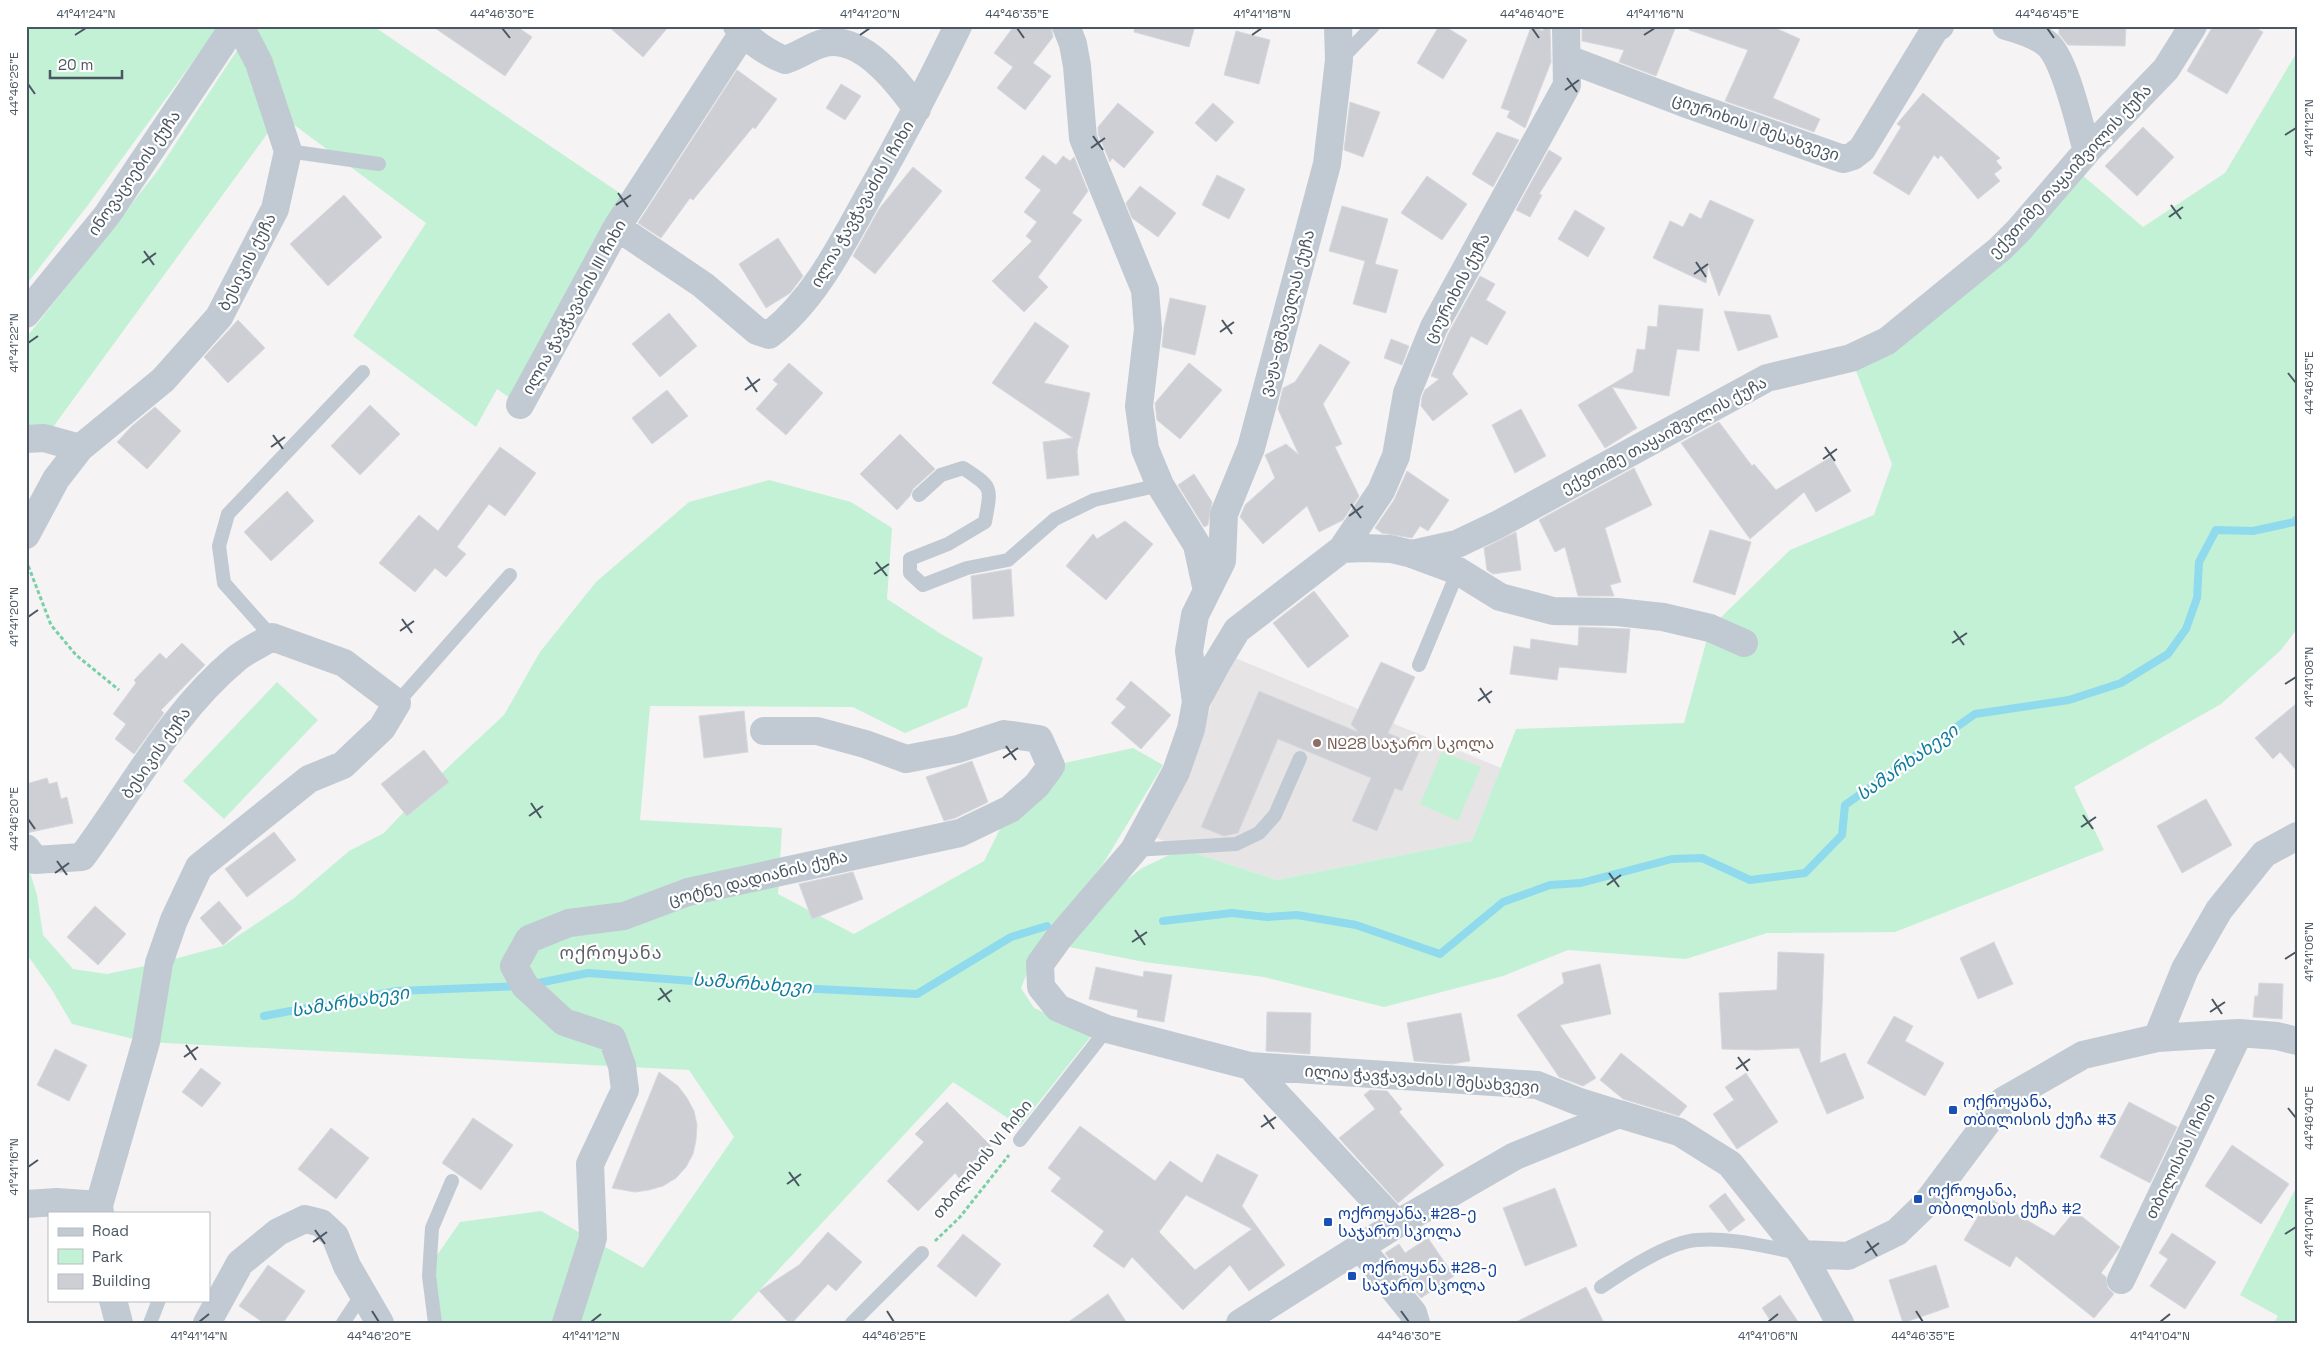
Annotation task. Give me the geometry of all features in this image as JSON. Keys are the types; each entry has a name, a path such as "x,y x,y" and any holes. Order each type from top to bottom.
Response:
{"street":[{"name":"ინოვაციების ქუჩა","path":"26,314 108,215 234,26"},
{"path":"240,26 259,63 288,152"},
{"path":"740,30 785,60 822,44 837,42 851,45 880,66 900,85 917,109 958,26"},
{"path":"1066,26 1073,44 1077,66 1082,138 1145,290 1148,328 1139,406 1145,448 1160,485 1197,545 1207,591"},
{"name":"ვაჟა-ფშაველას ქუჩა","path":"1196,702 1189,651 1195,615 1222,561 1224,514 1251,448 1327,164 1340,60 1338,26"},
{"name":"ციურიხის ქუჩა","path":"1342,549 1381,491 1396,456 1407,393 1434,327 1567,85 1566,26"},
{"name":"ციურიხის I შესახვევი","path":"1568,59 1684,103 1843,159 1853,156 1862,149 1935,30 1940,26"},
{"path":"2006,26 2030,33 2048,44 2060,62 2087,151"},
{"name":"ექვთიმე თაყაიშვილის ქუჩა","path":"1342,549 1391,549 1412,554 1457,544 1497,525 1767,378 1851,358 1887,341 2000,249 2074,168 2087,151 2166,69 2193,26"},
{"name":"ილია ჭავჭავაძის III ჩიხი","path":"520,405 618,227 740,30"},
{"name":"ილია ჭავჭავაძის I ჩიხი","path":"618,227 703,285 757,331 770,335 816,285 917,109"},
{"name":"ბესიკის ქუჩა","path":"26,535 56,479 80,448 163,380 219,317 275,209 288,152"},
{"path":"26,439 44,438 80,448"},
{"path":"1196,702 1237,630 1342,549"},
{"path":"1412,554 1458,571 1500,597 1553,611 1617,612 1663,617 1710,628 1744,643"},
{"path":"26,1204 57,1202 99,1209 146,1042 159,963 174,920 199,867 309,779 343,764 382,728 397,703 344,663 272,637"},
{"name":"ბესიკის ქუჩა","path":"26,848 35,860 82,857 110,820 181,714 237,658 272,637"},
{"name":"ილია ჭავჭავაძის I შესახვევი","path":"1196,702 1191,729 1176,772 1134,850 1058,939 1040,964 1041,987 1058,1008 1107,1029 1250,1066 1537,1085 1577,1101 1678,1132 1730,1164 1802,1254 1840,1323"},
{"name":"ცოტნე დადიანის ქუჩა","path":"566,1323 593,1238 590,1164 625,1090 622,1066 612,1038 564,1022 525,986 514,966 530,939 569,923 624,916 688,892 960,833 1010,809 1037,785 1051,766 1039,739 1004,734 958,749 906,759 865,744 817,731 764,731"},
{"path":"2157,1038 2185,969 2219,910 2264,854 2297,836"},
{"path":"1802,1254 1848,1256 1897,1232 1926,1204 2002,1101 2084,1055 2157,1038 2239,1033 2277,1036 2297,1041"},
{"name":"თბილისის I ჩიხი","path":"2121,1280 2239,1033"},
{"path":"1250,1066 1397,1224"},
{"path":"1240,1323 1397,1224 1516,1156 1619,1114"},
{"path":"207,1323 240,1263 278,1232 305,1219 322,1223 335,1236 347,1266 380,1323"},
{"path":"1360,1247 1413,1313 1416,1323"},
{"path":"114,1302 119,1323"}],"lane":[{"path":"1340,60 1373,26"},
{"path":"288,152 379,164"},
{"path":"272,637 224,583 219,546 228,514 363,372"},
{"path":"919,495 941,475 963,468 986,483 990,494 985,522 948,544 910,559 910,573 924,585 967,568 1008,560 1055,519 1094,500 1160,485"},
{"path":"1419,665 1458,571"},
{"path":"397,703 510,575"},
{"path":"1134,850 1236,844 1259,833 1275,815 1300,758"},
{"name":"თბილისის VI ჩიხი","path":"1020,1140 1107,1029"},
{"path":"435,1323 429,1276 432,1228 452,1181"},
{"path":"1601,1287 1639,1262 1665,1250 1695,1240 1730,1241 1802,1254"},
{"path":"852,1323 922,1253"},
{"path":"343,1323 363,1293"},
{"path":"150,1323 158,1302"}],"path":[{"path":"26,560 51,625 76,655 119,690"},
{"name":"თბილისის VI ჩიხი","path":"922,1253 960,1217 1020,1140"}],"shaded area":[{"name":"№28 საჯარო სკოლა","path":"1228,655 1501,768 1472,841 1277,880 1182,849 1153,836 1207,717"}],"green space":[{"path":"26,26 219,26 88,205 26,285"},
{"path":"253,26 373,26 633,202 520,405 497,389 476,427 353,336 426,223 281,115 53,427 26,429 26,338 159,169"},
{"path":"2297,52 2297,629 2281,650 2221,704 2074,787 2104,850 1895,932 1767,933 1686,959 1568,950 1503,976 1384,1007 1264,977 1144,962 1064,946 1105,897 1142,868 1182,849 1277,880 1472,841 1516,729 1684,723 1710,628 1790,550 1874,515 1892,464 1851,358 2074,168 2143,227 2225,173"},
{"path":"769,480 851,502 892,528 887,599 941,634 983,658 967,707 905,733 853,707 650,706 640,820 782,828 778,894 854,934 984,861 1010,809 1051,766 1133,748 1163,765 1103,864 1036,952 1021,988 1034,1008 1092,1035 1020,1126 953,1082 729,1323 436,1323 424,1274 460,1222 541,1211 643,1268 734,1137 689,1070 146,1042 72,1024 52,990 26,953 26,860 37,895 43,935 73,969 107,974 159,963 223,946 293,899 349,851 384,833 427,787 504,715 540,652 596,582 689,502"},
{"path":"277,682 318,720 224,819 183,781"},
{"path":"1442,752 1481,767 1458,821 1420,804"},
{"path":"2297,1186 2297,1323 2274,1323 2278,1316 2240,1295"}],"building":[{"path":"432,26 516,26 532,37 505,76"},
{"path":"608,26 669,26 643,57"},
{"path":"1014,26 1051,26 1053,37 1033,63 1051,76 1025,110 997,88 1013,67 994,53"},
{"path":"1135,26 1195,26 1189,47 1134,32"},
{"path":"1439,26 1444,26 1467,40 1443,79 1417,63"},
{"path":"1582,26 1676,26 1656,76 1619,62 1624,50 1582,41"},
{"path":"1689,26 1771,26 1800,39 1773,98 1820,119 1814,132 1725,101 1748,50 1689,30"},
{"path":"2059,26 2126,26 2125,46 2068,45 2059,34"},
{"path":"2213,26 2252,26 2263,32 2227,94 2187,71"},
{"path":"1531,27 1543,31 1544,27 1550,29 1551,62 1525,128 1507,117 1510,111 1501,108"},
{"path":"1236,31 1270,40 1259,84 1224,75"},
{"path":"737,70 777,99 755,129 753,127 693,200 690,198 661,238 638,223"},
{"path":"841,84 861,96 845,120 826,108"},
{"path":"1923,93 2000,158 1996,161 2002,168 1994,174 2000,181 1978,199 1941,155 1938,159 1934,155 1909,195 1873,173 1901,127 1897,124"},
{"path":"1350,102 1380,112 1363,157 1344,150"},
{"path":"1118,103 1154,132 1124,168 1112,158 1110,162 1098,134 1098,127"},
{"path":"1213,103 1234,122 1216,142 1195,123"},
{"path":"2143,127 2174,157 2137,196 2105,166"},
{"path":"1497,132 1519,140 1493,187 1472,174"},
{"path":"1549,150 1562,158 1539,194 1542,195 1530,217 1516,210"},
{"path":"1043,155 1056,165 1063,156 1070,161 1074,157 1088,191 1072,213 1082,220 1038,277 1048,287 1024,312 992,281 1032,241 1026,236 1037,222 1024,212 1041,190 1025,178"},
{"path":"913,167 942,191 875,274 853,256 879,209"},
{"path":"1217,175 1245,189 1229,219 1202,205"},
{"path":"1427,176 1467,204 1442,240 1401,213"},
{"path":"1140,186 1176,213 1158,237 1132,218 1126,203"},
{"path":"344,195 382,237 328,286 290,244"},
{"path":"1710,200 1754,220 1719,296 1708,265 1706,283 1653,258 1670,221 1683,227 1690,213 1701,219"},
{"path":"1342,206 1388,219 1375,264 1398,270 1386,313 1353,304 1365,261 1329,251"},
{"path":"1575,210 1605,228 1588,257 1558,239"},
{"path":"778,238 803,276 790,293 766,308 739,264"},
{"path":"1480,276 1495,284 1486,300 1506,312 1487,345 1471,336 1452,374 1468,394 1433,421 1421,406 1422,397 1425,390 1439,379 1431,376 1448,334"},
{"path":"1170,298 1206,306 1195,355 1162,347"},
{"path":"1659,305 1703,309 1699,351 1677,349 1669,396 1612,387 1637,428 1605,448 1578,405 1633,372 1637,349 1645,350 1648,326 1657,327"},
{"path":"1724,311 1770,315 1778,337 1738,351"},
{"path":"669,313 697,346 660,377 632,344"},
{"path":"238,320 265,348 228,383 204,357"},
{"path":"1035,322 1069,346 1044,383 1090,393 1077,451 1079,475 1047,479 1043,442 1073,438 992,383"},
{"path":"1391,339 1409,346 1402,365 1384,358"},
{"path":"1320,344 1350,362 1323,404 1342,444 1335,447 1359,496 1343,520 1319,532 1307,506 1263,544 1240,517 1245,505 1275,478 1265,455 1286,444 1299,455 1278,409 1283,388 1295,382"},
{"path":"789,363 823,393 786,435 756,409 778,384 773,380"},
{"path":"1189,363 1222,390 1180,439 1157,420 1155,403"},
{"path":"667,390 688,416 652,444 632,418"},
{"path":"370,405 400,434 360,475 331,446"},
{"path":"155,407 181,431 147,469 117,442 132,426"},
{"path":"1521,409 1546,456 1515,473 1492,425"},
{"path":"1719,422 1752,466 1754,464 1776,490 1831,457 1851,491 1816,512 1804,492 1750,539 1681,443"},
{"path":"900,434 935,469 913,489 910,496 897,510 860,474"},
{"path":"500,447 536,473 505,516 489,504 457,547 466,554 446,577 435,568 415,592 379,563 419,515 438,531"},
{"path":"1634,468 1652,505 1605,528 1621,582 1610,585 1614,596 1578,596 1565,547 1555,552 1539,520"},
{"path":"1407,471 1449,500 1428,531 1420,526 1412,538 1382,533 1375,528 1394,500"},
{"path":"1194,474 1212,502 1208,525 1204,527 1178,485"},
{"path":"287,491 314,521 271,561 244,532"},
{"path":"1125,521 1153,544 1106,600 1066,566 1093,534 1097,539"},
{"path":"1710,530 1751,542 1735,595 1693,582"},
{"path":"1516,532 1521,570 1493,574 1487,570 1484,548"},
{"path":"1011,569 1014,616 973,619 971,576"},
{"path":"1314,591 1349,636 1308,668 1273,623"},
{"path":"1579,627 1630,629 1626,673 1559,667 1557,680 1510,674 1514,646 1530,649 1531,639 1578,646"},
{"path":"182,643 205,665 161,710 164,713 134,754 115,739 126,724 113,714 136,683 134,680 160,653 166,659"},
{"path":"1381,662 1415,677 1388,733 1421,747 1402,791 1395,788 1377,831 1352,821 1371,778 1278,739 1238,833 1224,836 1201,827 1259,691 1358,732 1351,724"},
{"path":"1131,681 1171,715 1141,749 1111,723 1126,707 1116,699"},
{"path":"2297,703 2297,771 2280,752 2273,759 2255,738"},
{"path":"744,711 748,752 704,758 699,716"},
{"path":"424,750 449,782 407,816 381,784"},
{"path":"972,761 988,802 955,818 944,821 926,777"},
{"path":"47,778 49,784 57,782 61,799 67,797 73,823 26,833 26,784"},
{"path":"2206,799 2232,845 2182,873 2157,826"},
{"path":"274,832 296,860 247,897 225,869"},
{"path":"853,872 863,899 812,919 799,884"},
{"path":"219,901 242,928 223,945 200,918"},
{"path":"95,906 126,934 98,965 67,937"},
{"path":"1994,942 2013,984 1978,999 1960,958"},
{"path":"1778,952 1824,954 1820,1063 1845,1053 1864,1098 1827,1114 1799,1048 1722,1049 1719,993 1777,990"},
{"path":"1600,964 1611,1014 1560,1025 1596,1078 1583,1086 1559,1077 1517,1015 1564,983 1562,973"},
{"path":"1096,967 1143,977 1144,971 1172,975 1164,1022 1137,1017 1138,1010 1089,999"},
{"path":"2259,983 2283,984 2282,1019 2253,1017 2255,996 2258,996"},
{"path":"1267,1012 1311,1013 1310,1054 1266,1051"},
{"path":"1461,1013 1470,1061 1452,1064 1414,1061 1407,1023"},
{"path":"1894,1016 1913,1026 1905,1041 1944,1063 1925,1096 1867,1063"},
{"path":"55,1049 87,1065 69,1101 37,1085"},
{"path":"1621,1053 1687,1106 1679,1116 1623,1099 1600,1080"},
{"path":"201,1068 221,1083 202,1107 182,1092"},
{"path":"659,1072 678,1086 694,1111 697,1125 693,1154 686,1167 676,1178 663,1186 635,1192 612,1188"},
{"path":"1746,1073 1778,1122 1737,1149 1713,1114 1734,1100 1725,1087"},
{"path":"1370,1090 1387,1091 1402,1109 1399,1112 1444,1165 1398,1203 1339,1138 1375,1109 1364,1095"},
{"path":"947,1102 991,1146 959,1178 955,1173 918,1211 887,1181 924,1142 915,1134"},
{"path":"2129,1102 2177,1127 2150,1183 2100,1157"},
{"path":"473,1118 513,1145 481,1190 442,1163"},
{"path":"1080,1126 1155,1181 1170,1161 1202,1183 1217,1154 1258,1175 1242,1206 1285,1265 1249,1291 1230,1265 1183,1310 1132,1257 1124,1268 1093,1246 1104,1231 1051,1191 1061,1178 1048,1168","holes":["1186,1195 1252,1229 1195,1270 1159,1232"]},
{"path":"331,1128 369,1158 336,1199 298,1169"},
{"path":"2232,1145 2289,1184 2261,1224 2205,1186"},
{"path":"1555,1188 1577,1246 1525,1266 1503,1208"},
{"path":"1725,1193 1745,1220 1729,1232 1709,1206"},
{"path":"1989,1198 2054,1236 2075,1211 2120,1247 2101,1273 2106,1277 2108,1288 2114,1294 2094,1318 2016,1256 2010,1267 1964,1240"},
{"path":"828,1232 862,1262 836,1291 828,1284 792,1323 789,1323 759,1291 799,1265"},
{"path":"2172,1233 2216,1262 2185,1309 2150,1286 2168,1259 2159,1253"},
{"path":"963,1234 1001,1264 976,1297 937,1266"},
{"path":"1428,1238 1454,1276 1421,1298 1385,1253 1399,1244 1405,1253"},
{"path":"268,1265 305,1291 283,1323 264,1323 239,1306"},
{"path":"1936,1265 1949,1307 1903,1323 1889,1280"},
{"path":"1586,1287 1604,1323 1514,1323"},
{"path":"1108,1294 1127,1323 1067,1323"},
{"path":"1780,1295 1799,1323 1772,1323 1762,1308"}],"waterway":[{"name":"სამარხახევი","path":"1163,921 1232,913 1267,917 1297,915 1356,925 1440,954 1503,902 1550,885 1581,883 1672,859 1702,858 1750,880 1805,873 1842,835 1845,805 1975,714 2069,700 2121,683 2168,654 2186,629 2197,598 2199,562 2216,530 2253,531 2294,522 2297,519"},
{"name":"სამარხახევი","path":"533,984 588,973 758,986 917,994 1011,937 1047,926"},
{"name":"სამარხახევი","path":"264,1016 397,991 520,986"}],"place":[{"name":"№28 საჯარო სკოლა","path":"1317,743"},
{"name":"ოქროყანა, თბილისის ქუჩა #3","path":"1953,1110"},
{"name":"ოქროყანა, თბილისის ქუჩა #2","path":"1918,1199"},
{"name":"ოქროყანა, #28-ე საჯარო სკოლა","path":"1328,1222"},
{"name":"ოქროყანა #28-ე საჯარო სკოლა","path":"1352,1276"}],"district":[{"name":"ოქროყანა","path":"611,952"}]}
